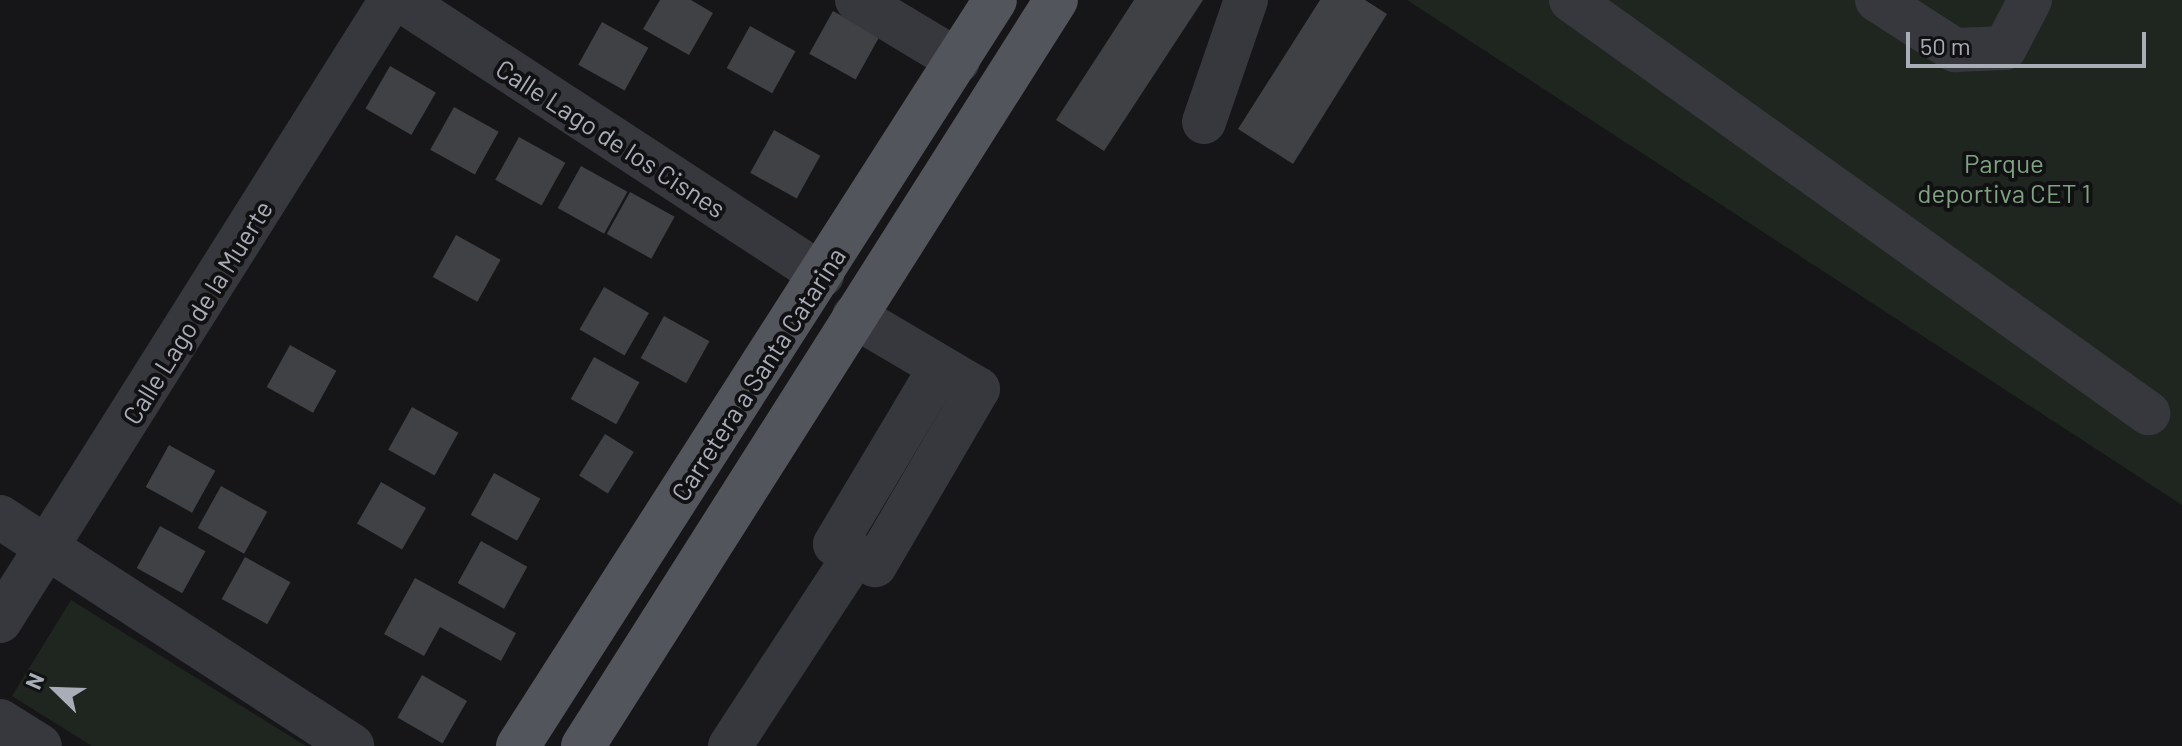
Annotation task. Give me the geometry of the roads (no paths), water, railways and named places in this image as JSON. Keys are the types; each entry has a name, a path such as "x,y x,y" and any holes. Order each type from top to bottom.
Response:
{"main road":[{"name":"Carretera a Santa Catarina","path":"518,746 995,0"},
{"name":"Carretera a Santa Catarina","path":"583,746 1056,0"}],"street":[{"name":"Calle Lago de la Muerte","path":"0,621 49,549 391,0"},
{"name":"Calle Lago de los Cisnes","path":"401,0 822,275"},
{"path":"857,0 958,61"},
{"path":"1204,122 1246,0"},
{"path":"1571,0 2148,413"},
{"path":"1877,0 1955,50 2005,48 2030,0"},
{"path":"730,746 855,555 835,544 940,368 854,316"},
{"path":"0,517 352,746"},
{"path":"0,721 40,746"}],"park label":[{"name":"Parque deportiva CET 1","path":"2004,178"}]}
